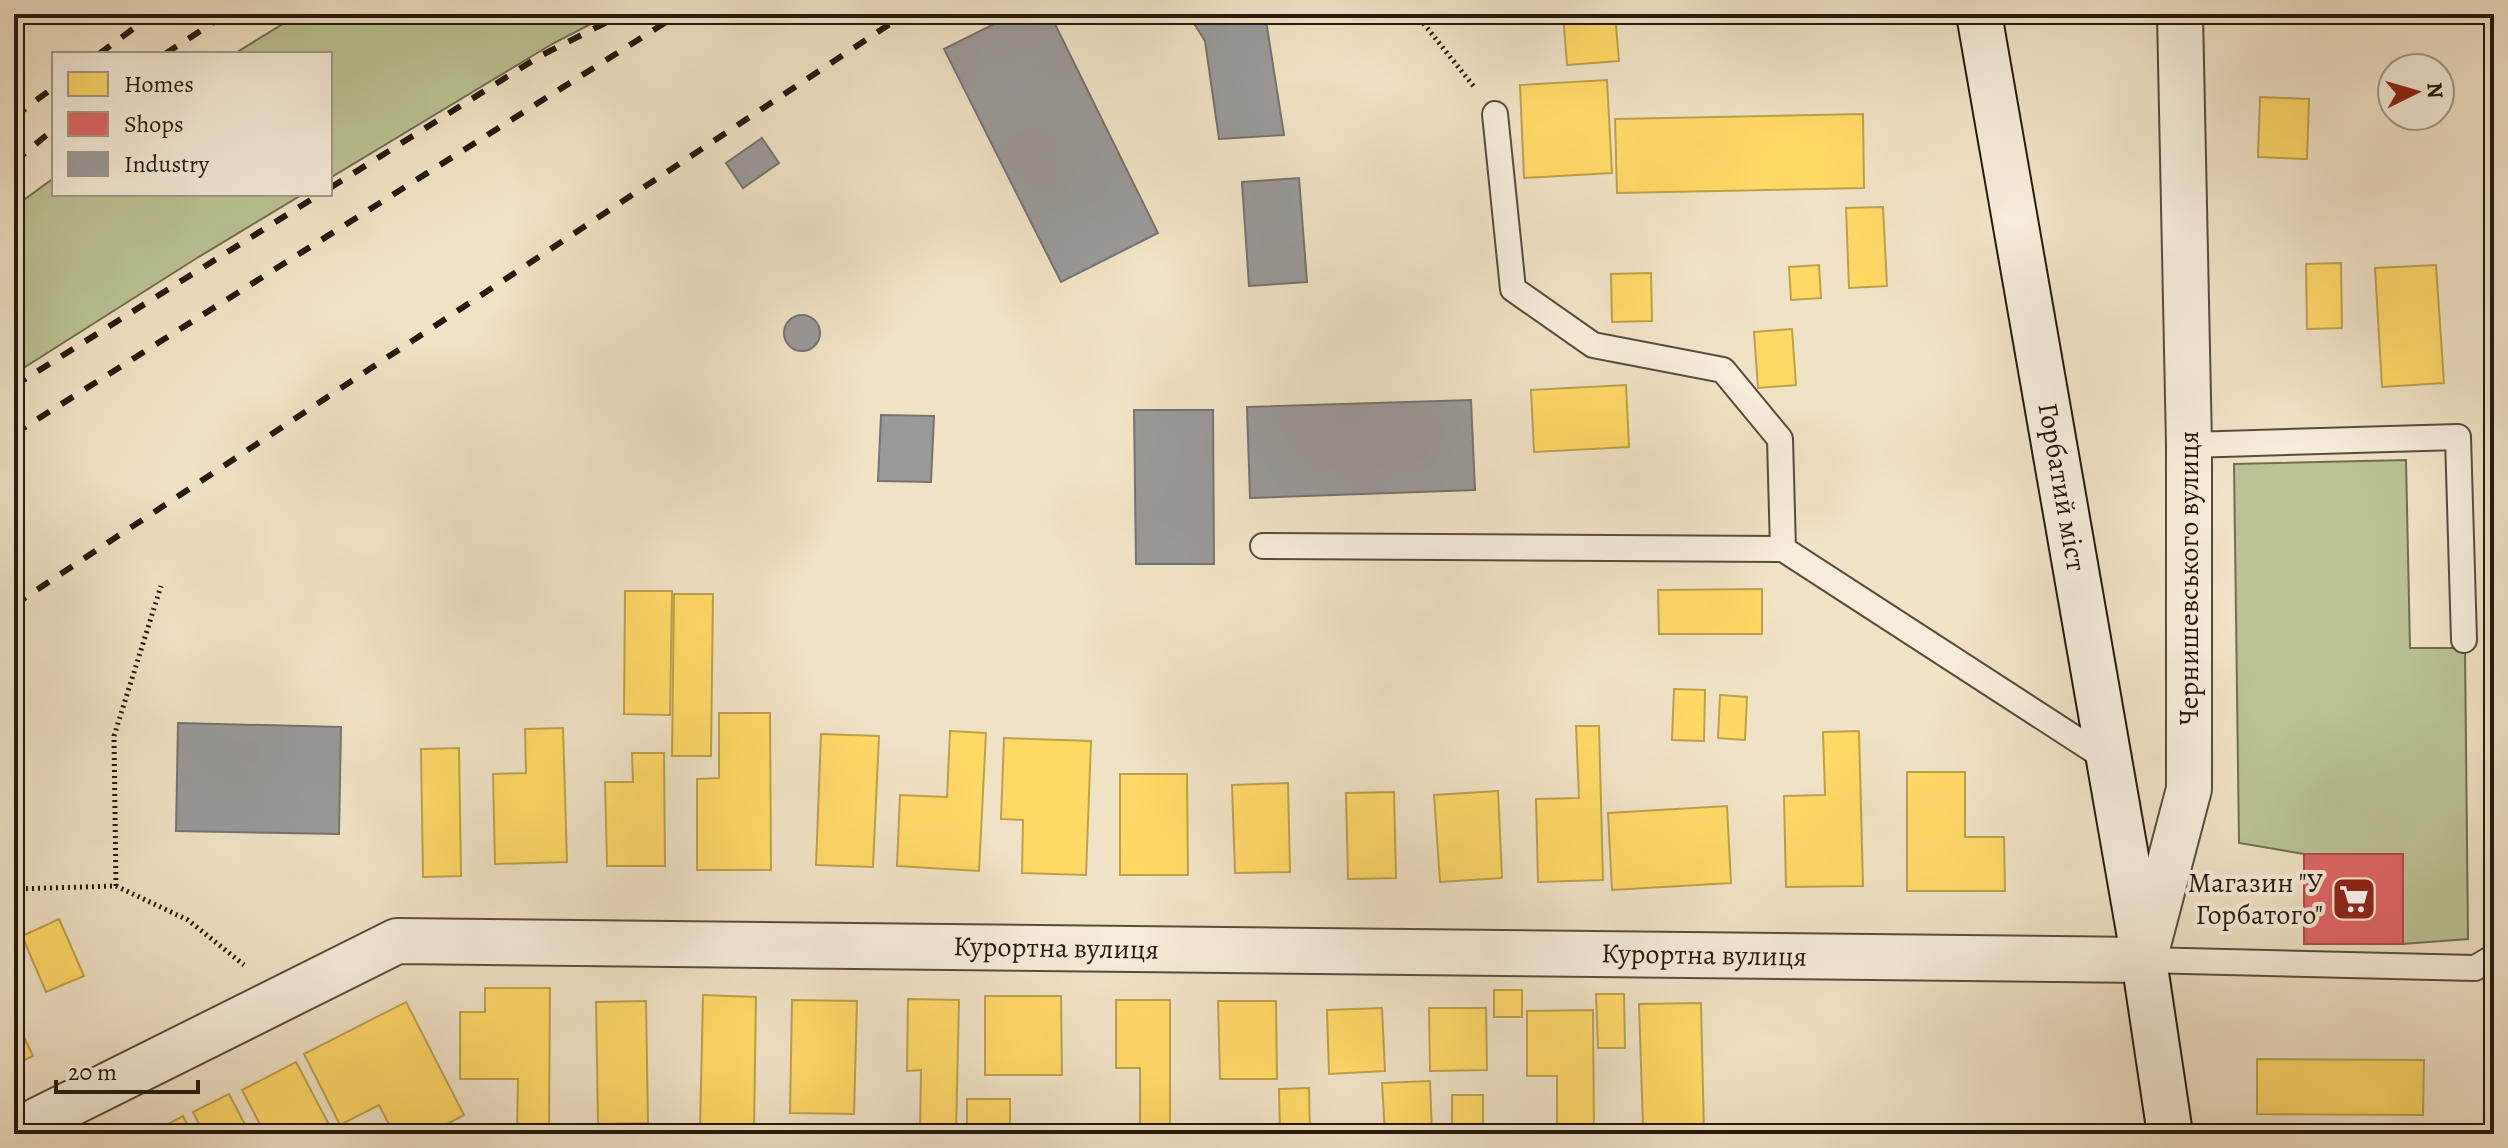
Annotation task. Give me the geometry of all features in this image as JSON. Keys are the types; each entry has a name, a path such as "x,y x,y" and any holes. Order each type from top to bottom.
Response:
{"street":[{"name":"Горбатий міст","path":"1979,14 2144,960"},
{"name":"Чернишевського вулиця","path":"2170,1134 2144,960 2189,789 2189,445 2180,14"},
{"name":"Курортна вулиця","path":"14,1132 397,941 2144,960"}],"lane":[{"path":"1495,114 1513,289 1593,345 1723,370 1780,439 1783,549"},
{"path":"2189,445 2458,437 2464,640"},
{"path":"1263,546 1783,549 2110,761"},
{"path":"2144,960 2475,968 2494,957"}],"path":[{"path":"1416,14 1495,114"},
{"path":"116,886 114,736 161,586"},
{"path":"14,889 116,886 188,920 255,974"}],"green space":[{"path":"299,14 610,14 552,44 332,177 332,52 237,52"},
{"path":"52,179 52,196 300,196 14,374 14,207"},
{"path":"2406,460 2410,648 2465,648 2468,939 2403,944 2403,854 2304,854 2239,843 2234,464"}],"building: Homes":[{"path":"1563,14 1615,14 1619,61 1567,65"},
{"path":"1607,80 1612,173 1524,178 1520,85"},
{"path":"2260,97 2309,99 2307,159 2258,157"},
{"path":"1863,114 1864,188 1617,193 1615,119"},
{"path":"1883,207 1887,286 1849,288 1846,208"},
{"path":"2341,263 2342,328 2307,329 2306,264"},
{"path":"1819,265 1821,298 1791,300 1789,267"},
{"path":"2436,265 2444,383 2382,387 2375,268"},
{"path":"1651,273 1652,321 1612,322 1611,274"},
{"path":"1792,329 1796,385 1758,388 1754,332"},
{"path":"1626,385 1629,447 1534,452 1531,390"},
{"path":"1762,589 1762,634 1659,634 1658,590"},
{"path":"625,591 672,591 670,715 624,714"},
{"path":"674,594 713,594 711,756 672,756"},
{"path":"1674,689 1705,690 1704,741 1672,740"},
{"path":"1720,695 1747,697 1745,740 1718,738"},
{"path":"719,713 770,713 771,870 697,870 697,779 719,778"},
{"path":"1576,726 1599,726 1603,880 1538,882 1536,799 1579,798"},
{"path":"563,728 567,862 495,864 493,774 526,773 525,729"},
{"path":"950,731 986,733 979,871 897,866 900,795 947,797"},
{"path":"1859,731 1863,886 1786,887 1784,796 1825,795 1823,732"},
{"path":"821,734 879,736 873,867 816,865"},
{"path":"1004,738 1091,741 1086,875 1022,873 1023,820 1001,819"},
{"path":"459,748 461,876 423,877 421,749"},
{"path":"632,753 664,753 665,866 607,866 605,782 633,782"},
{"path":"1907,772 1965,772 1965,837 2004,837 2005,891 1907,891"},
{"path":"1120,774 1187,774 1188,875 1120,875"},
{"path":"1288,783 1290,872 1235,873 1232,785"},
{"path":"1498,791 1502,878 1440,882 1434,795"},
{"path":"1394,792 1396,878 1348,879 1346,793"},
{"path":"1727,806 1731,883 1612,890 1608,813"},
{"path":"59,919 84,976 46,992 22,936"},
{"path":"485,988 550,988 549,1134 517,1134 518,1079 460,1079 460,1012 485,1012"},
{"path":"1494,990 1522,990 1522,1017 1494,1017"},
{"path":"1596,994 1624,994 1625,1048 1598,1048"},
{"path":"703,995 756,997 754,1130 700,1129"},
{"path":"985,996 1061,996 1062,1075 985,1075"},
{"path":"908,999 959,1000 956,1134 920,1134 921,1070 907,1071"},
{"path":"792,1000 857,1001 854,1114 790,1113"},
{"path":"1116,1000 1170,1000 1170,1134 1140,1134 1140,1068 1116,1068"},
{"path":"646,1001 648,1123 598,1124 596,1002"},
{"path":"1218,1001 1276,1001 1277,1079 1220,1079"},
{"path":"406,1002 464,1115 428,1134 394,1134 379,1105 340,1125 304,1054"},
{"path":"1701,1003 1704,1134 1659,1134 1658,1126 1643,1127 1639,1004"},
{"path":"1382,1008 1385,1071 1329,1074 1327,1010"},
{"path":"1429,1008 1486,1008 1487,1070 1430,1071"},
{"path":"1593,1010 1594,1134 1557,1134 1557,1076 1527,1076 1527,1011"},
{"path":"14,1016 33,1056 14,1065"},
{"path":"2257,1059 2424,1060 2423,1115 2257,1114"},
{"path":"296,1062 334,1134 265,1134 242,1090"},
{"path":"1430,1081 1432,1134 1385,1134 1382,1083"},
{"path":"1309,1088 1310,1134 1280,1134 1279,1089"},
{"path":"229,1094 250,1134 204,1134 193,1112"},
{"path":"1452,1095 1483,1095 1483,1134 1452,1134"},
{"path":"967,1099 1010,1099 1010,1134 967,1134"},
{"path":"183,1116 192,1134 149,1134"}],"building: Shops":[{"name":"Магазин \"У Горбатого\"","path":"2304,854 2403,854 2403,944 2304,944"}],"building: Industry":[{"path":"1014,14 1050,14 1158,233 1061,282 944,49"},
{"path":"1188,14 1265,14 1284,135 1219,139 1205,41"},
{"path":"762,138 779,163 743,188 726,163"},
{"path":"1299,178 1307,282 1249,286 1242,182"},
{"path":"802,315 815,320 820,333 815,346 802,351 789,346 784,333 789,320"},
{"path":"1471,400 1475,490 1250,498 1247,407"},
{"path":"1134,410 1213,410 1214,564 1136,564"},
{"path":"881,415 934,416 931,482 878,481"},
{"path":"178,723 341,727 339,834 176,831"}],"railway":[{"path":"102,52 153,14"},
{"path":"168,52 226,14"},
{"path":"332,187 540,56 623,14"},
{"path":"14,434 679,14"},
{"path":"14,605 905,14"},
{"path":"14,117 52,88"},
{"path":"14,162 52,131"},
{"path":"14,386 317,196"}],"place":[{"name":"Магазин \"У Горбатого\"","path":"2354,899"}]}
